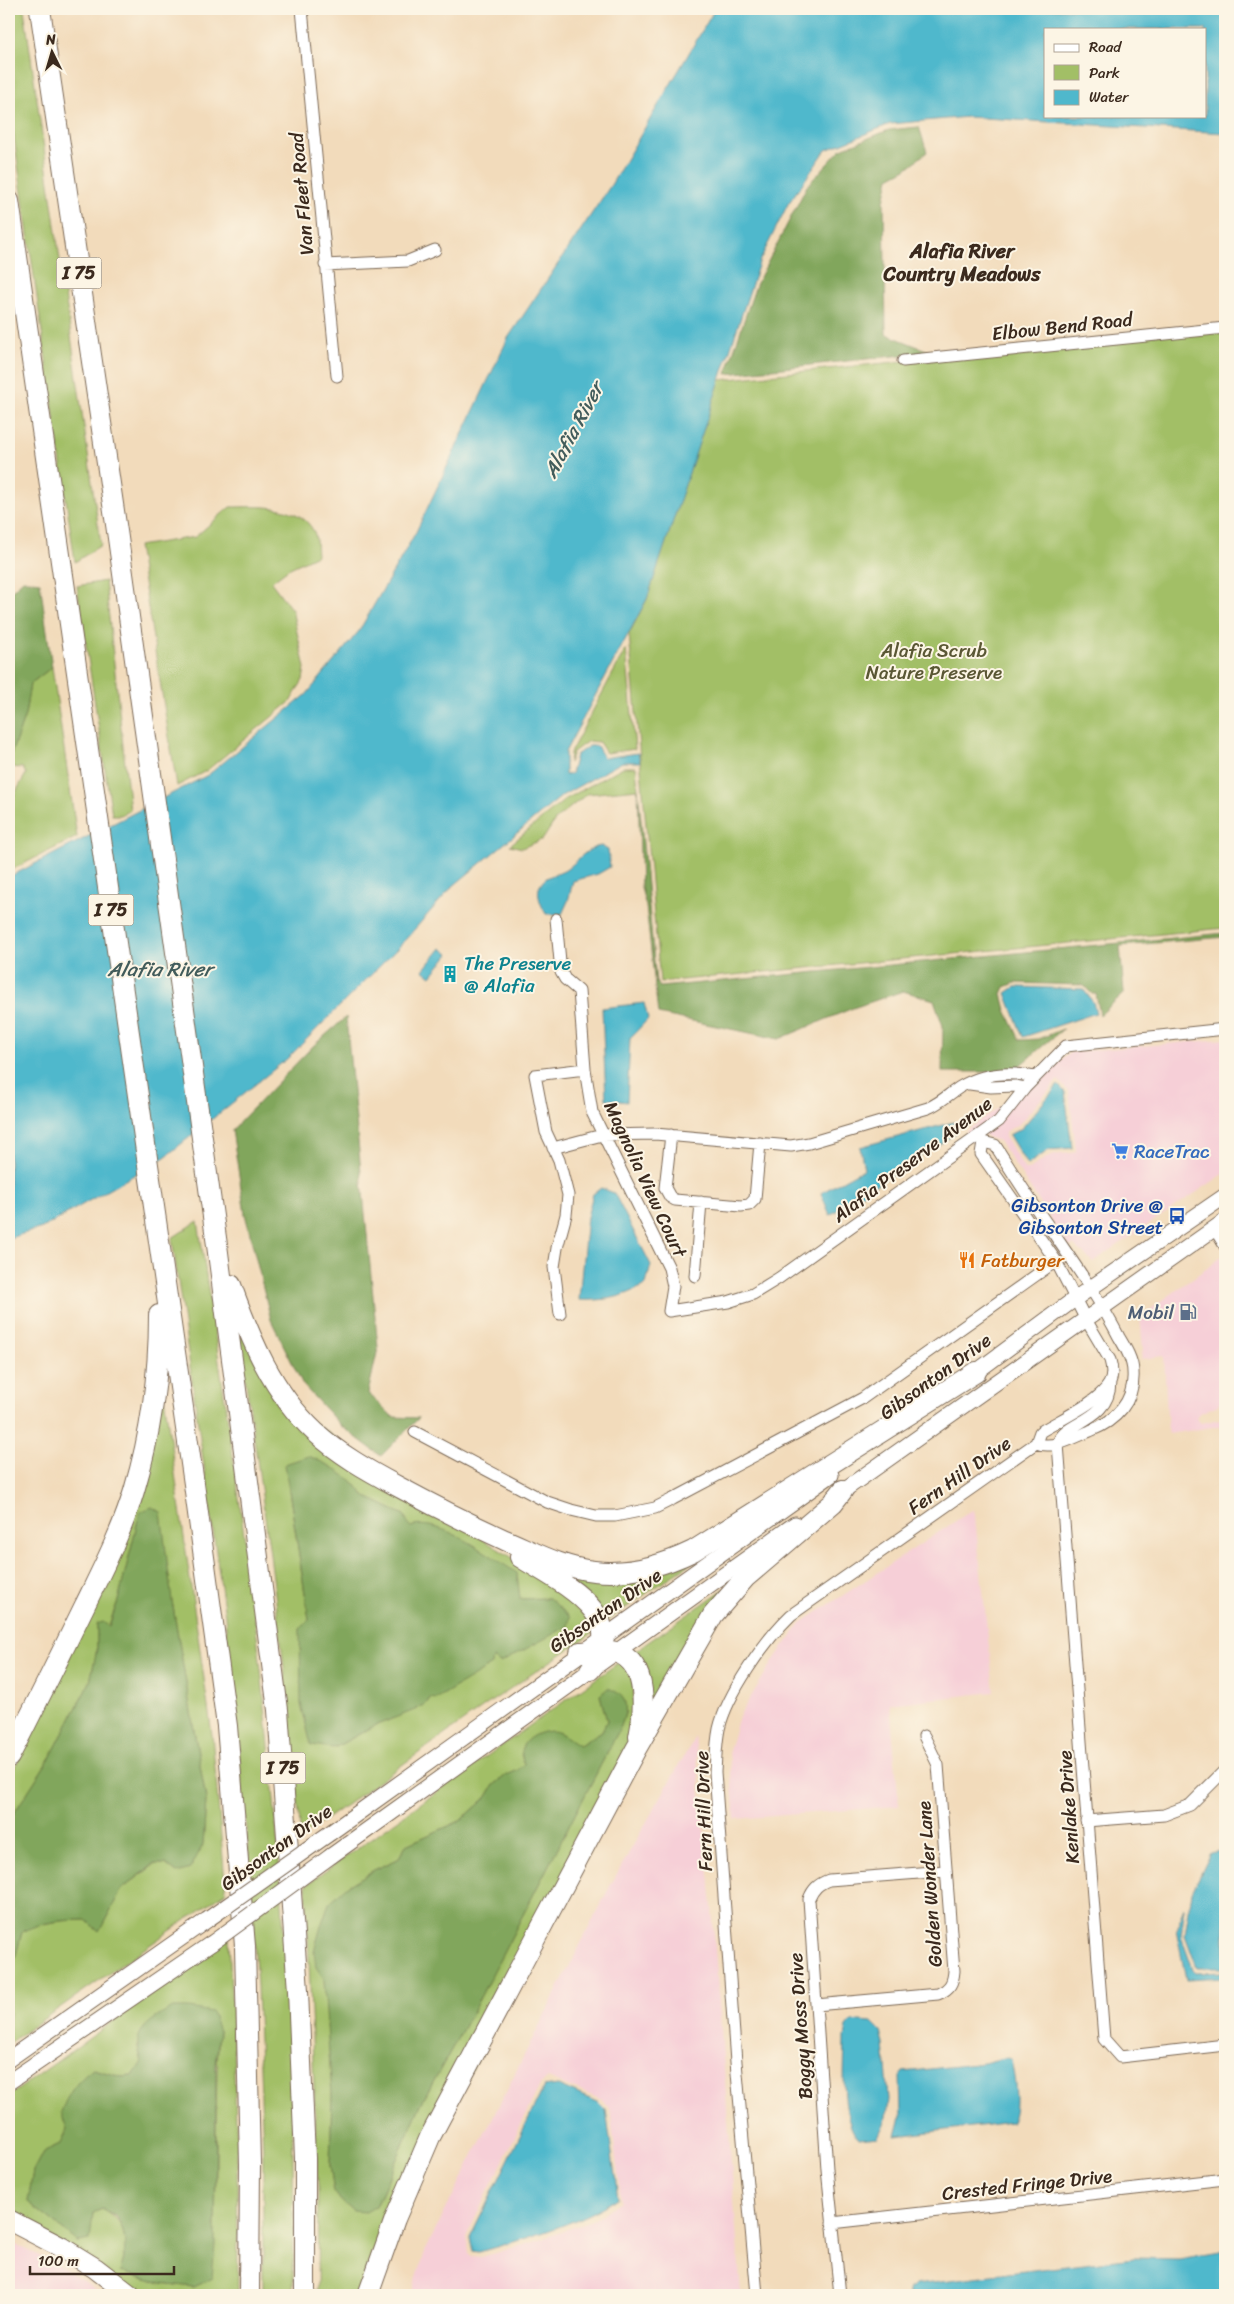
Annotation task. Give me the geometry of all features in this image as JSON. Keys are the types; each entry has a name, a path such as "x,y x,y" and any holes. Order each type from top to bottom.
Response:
{"highway":[{"name":"I 75","path":"40,9 118,538 218,1245 282,1747 298,1991 305,2158 305,2295"},
{"name":"I 75","path":"9,201 64,572 228,1736 245,1946 250,2164 249,2295"},
{"path":"218,1245 243,1318 265,1367 288,1400 314,1431 350,1460 468,1523 544,1557 575,1568 610,1572 645,1569 693,1551 976,1372"},
{"path":"9,1758 117,1539 134,1491 146,1442 159,1356 160,1255"},
{"path":"368,2295 395,2219 430,2137 636,1749 708,1623 724,1600 745,1578 833,1504 843,1490"},
{"path":"468,1523 578,1595 595,1610 608,1645 630,1662 637,1671 641,1683 643,1696 642,1722 636,1749"},
{"path":"580,1652 608,1645"},
{"path":"590,1670 608,1645"},
{"path":"9,2220 17,2228 61,2247 86,2262 130,2295"}],"main road":[{"name":"Gibsonton Drive","path":"608,1645 1076,1298 1093,1289 1225,1196"},
{"name":"Gibsonton Drive","path":"608,1645 843,1490 1220,1224"},
{"name":"Gibsonton Drive","path":"9,2059 330,1833 580,1652"},
{"path":"9,2082 212,1943 590,1670"}],"street":[{"name":"Van Fleet Road","path":"302,9 337,376"},
{"path":"325,265 408,261 435,250"},
{"name":"Elbow Bend Road","path":"903,361 1225,328"},
{"name":"Magnolia View Court","path":"556,919 561,972 565,980 579,991 585,1068 592,1112 669,1268 673,1286 669,1311"},
{"name":"Alafia Preserve Avenue","path":"669,1311 728,1302 753,1294 779,1278 981,1139 999,1121 1035,1077 1066,1046 1225,1030"},
{"path":"560,1314 554,1267 566,1215 568,1195 563,1172 546,1132 535,1074 585,1068"},
{"path":"553,1148 602,1135 670,1135 791,1146 825,1139 928,1108 968,1084 990,1075 1016,1073 1035,1077"},
{"path":"968,1084 1025,1088"},
{"path":"670,1135 666,1193 675,1200 741,1206 752,1203 757,1190 760,1143"},
{"path":"981,1139 980,1154 1056,1261 1085,1318 1110,1360 1112,1368 1110,1393 1103,1407 1063,1434 1058,1444"},
{"name":"Fern Hill Drive","path":"981,1139 994,1145 1093,1289 1127,1352 1133,1369 1134,1380 1128,1402 1113,1420 1058,1444 1046,1447 1036,1442"},
{"path":"695,1276 701,1202"},
{"path":"1220,1224 1225,1246"},
{"name":"Gibsonton Drive","path":"415,1432 547,1502 596,1516 635,1514 655,1508 673,1499 863,1398 1056,1261"},
{"name":"Fern Hill Drive","path":"757,2295 736,2062 716,1780 716,1749 720,1727 727,1708 759,1652 774,1631 791,1615 1036,1442 1040,1432 1101,1393 1110,1382"},
{"name":"Kenlake Drive","path":"1058,1444 1104,2039 1120,2057 1225,2045"},
{"name":"Golden Wonder Lane","path":"816,2005 938,1994 948,1990 953,1982 954,1970 938,1766 924,1736"},
{"path":"1086,1821 1164,1815 1190,1805 1225,1770"},
{"name":"Boggy Moss Drive","path":"840,2295 832,2223 809,1899 813,1890 820,1883 829,1880 945,1871"},
{"name":"Crested Fringe Drive","path":"832,2223 1225,2179"}],"shaded area":[{"path":"1225,1039 1225,1173 1093,1262 1073,1245 1069,1247 999,1141 987,1137 979,1128 972,1135 979,1144 977,1149 965,1131 1039,1080 1071,1052","holes":["1058,1080 1069,1092 1076,1151 1051,1155 1025,1170 1005,1137 1005,1132 1019,1124"]},
{"path":"1223,1256 1225,1260 1225,1393 1218,1405 1198,1414 1196,1419 1201,1423 1225,1418 1225,1425 1168,1434 1164,1356 1141,1359 1143,1350 1140,1317"},
{"path":"974,1509 994,1692 890,1704 899,1806 735,1819 729,1751 739,1716 773,1661 801,1623"},
{"path":"695,1737 711,1895 741,2295 411,2295 426,2249 610,1886","holes":["548,2078 600,2099 610,2108 621,2201 595,2219 543,2239 482,2257 471,2256 469,2254 467,2235 540,2085"]},
{"path":"9,2241 56,2264 105,2295 9,2295"}],"green space":[{"path":"9,9 24,9 101,545 75,562 9,102"},
{"path":"919,127 927,152 906,169 889,178 884,201 886,334 931,352 726,374 756,285 807,186 841,149 889,130"},
{"name":"Alafia Scrub Nature Preserve","path":"1225,328 1225,928 660,982 629,634 647,599 720,380"},
{"path":"230,507 265,507 288,511 298,515 307,522 314,532 317,555 288,569 271,582 292,610 305,668 303,680 290,702 206,771 177,786 138,546 195,537"},
{"path":"23,580 40,582 52,667 30,684 25,715 9,760 9,639 12,631 9,615 9,593"},
{"path":"105,581 130,810 121,815 112,815 77,586"},
{"path":"626,649 635,749 606,753 599,742 588,741 573,752 569,763 570,753"},
{"path":"52,667 77,837 9,871 9,804 26,774 23,768 9,767 9,760 25,715 30,684"},
{"path":"623,767 636,767 638,789 587,794 556,819 543,839 522,848 510,845 566,799"},
{"path":"638,789 656,982 660,987 1225,933 1225,937 1120,946 1124,993 1100,1015 1096,994 1092,994 1083,985 1015,983 1005,987 1002,994 1006,1010 1020,1040 1039,1039 1063,1029 1012,1072 942,1072 943,1026 934,1000 903,991 853,1008 779,1039 658,1014 646,906 641,888"},
{"path":"346,1017 378,1348 368,1393 393,1417 419,1418 381,1456 341,1426 303,1385 271,1320 245,1214 232,1130 312,1047"},
{"path":"198,1221 244,1536 274,1797 280,1868 291,2082 294,2224 293,2295 263,2295 263,2150 257,1986 249,1860 225,1616 172,1238"},
{"path":"244,1333 288,1405 466,1529 568,1592 582,1604 594,1632 489,1703 301,1837 289,1711 274,1586 239,1336","holes":["309,1456 351,1480 366,1497 404,1515 410,1527 520,1599 549,1598 493,1658 430,1698 426,1704 374,1726 334,1748 300,1629 309,1619 285,1465"]},
{"path":"163,1389 212,1735 226,1892 9,2043 9,1966 16,1955 22,1932 38,1925 54,1922 86,1920 99,1932 121,1890 155,1864 165,1864 177,1873 203,1845 206,1800 172,1601 140,1512 118,1601 108,1627 97,1624 97,1649 90,1682 51,1756 9,1821 9,1778 65,1670"},
{"path":"309,1456 330,1466 351,1480 366,1497 404,1515 410,1527 422,1525 436,1527 451,1533 466,1540 517,1573 520,1599 549,1598 570,1617 568,1626 500,1663 493,1658 492,1665 436,1699 430,1698 426,1704 415,1710 374,1726 334,1748 311,1745 301,1704 300,1629 309,1619 285,1464"},
{"path":"152,1507 161,1512 172,1601 206,1800 203,1845 190,1869 177,1873 166,1864 154,1864 121,1890 99,1932 86,1920 69,1920 38,1925 22,1932 16,1955 9,1966 9,1821 51,1756 90,1682 97,1649 97,1624 103,1622 109,1626 118,1601 140,1512"},
{"path":"691,1563 608,1620 563,1574"},
{"path":"724,1589 652,1719 634,1652"},
{"path":"622,1660 633,1674 635,1731 364,2295 317,2295 318,2187 306,1885","holes":["600,1695 626,1711 621,1726 475,2007 421,2104 376,2206 341,2201 334,2191 330,2166 332,2094 324,1979 346,1887 374,1870 398,1859 406,1845 460,1821 486,1798 494,1785 524,1764 521,1754 559,1732 570,1741 580,1745 602,1731 607,1721"]},
{"path":"608,1688 620,1695 625,1703 626,1708 621,1726 475,2007 421,2104 376,2206 366,2212 353,2211 341,2201 334,2191 330,2166 332,2094 324,1979 316,1967 314,1951 329,1903 346,1887 374,1870 398,1859 406,1845 460,1821 486,1798 494,1785 524,1764 522,1749 531,1737 550,1731 563,1734 580,1745 602,1731 607,1721 600,1695"},
{"path":"229,1938 237,2148 238,2295 136,2295 9,2212 9,2096","holes":["219,2031 216,2185 211,2278 193,2287 161,2283 121,2272 125,2244 124,2236 118,2221 111,2215 102,2209 93,2213 89,2240 78,2242 28,2202 33,2171 43,2152 60,2144 93,2069 121,2077 133,2076 142,2062 137,2045"]},
{"path":"173,2008 189,2008 212,2012 219,2031 216,2066 215,2244 212,2278 193,2287 161,2283 120,2272 125,2251 123,2230 116,2217 102,2209 93,2213 90,2240 78,2242 28,2202 33,2171 43,2152 60,2144 67,2129 61,2112 74,2088 93,2069 121,2077 133,2076 142,2062 138,2047 140,2034 149,2023"}],"water":[{"name":"Alafia River","path":"715,9 1225,9 1225,133 968,117 890,124 826,150 788,204 760,260 647,599 565,752 565,775 571,774 576,755 589,746 597,746 604,758 638,753 640,762 622,762 563,795 452,887 398,948 288,1058 165,1157 42,1228 9,1238 9,877 208,775 306,695 359,631 416,532 508,338 611,185"},
{"path":"601,846 608,850 610,867 598,874 573,881 568,901 562,914 546,914 539,895 539,888 542,883 548,877 567,869 591,849"},
{"path":"441,948 449,954 431,976 423,970"},
{"path":"1015,987 1083,989 1093,1002 1096,1013 1023,1037 1006,993"},
{"path":"644,1003 648,1019 630,1038 627,1102 606,1099 602,1008"},
{"path":"1058,1085 1065,1092 1072,1148 1049,1150 1027,1165 1009,1135 1022,1128"},
{"path":"954,1122 955,1134 830,1215 821,1193 864,1169 860,1147"},
{"path":"601,1188 614,1193 651,1265 646,1284 630,1293 614,1298 579,1300 587,1217 593,1194"},
{"path":"1225,1850 1225,1968 1197,1968 1185,1935 1192,1892 1211,1853"},
{"path":"1185,1908 1181,1936 1193,1970 1196,1973 1225,1972 1225,1977 1186,1979 1176,1930"},
{"path":"851,2022 872,2022 881,2031 889,2099 887,2117 878,2137 859,2139 848,2118 844,2076 847,2027"},
{"path":"1007,2057 1011,2059 1016,2091 1016,2108 1012,2122 896,2136 901,2117 900,2076 903,2072 984,2063"},
{"path":"558,2085 599,2103 606,2110 618,2198 585,2216 550,2230 479,2252 473,2251 470,2238 544,2087"},
{"path":"1225,2251 1225,2295 909,2295 909,2289 916,2284 1134,2258 1179,2259"}],"place":[{"name":"The Preserve @ Alafia","path":"450,974"},
{"name":"RaceTrac","path":"1120,1151"},
{"name":"Gibsonton Drive @ Gibsonton Street","path":"1177,1216"},
{"name":"Fatburger","path":"967,1260"},
{"name":"Mobil","path":"1188,1312"}],"district":[{"name":"Alafia River Country Meadows","path":"962,262"}]}
